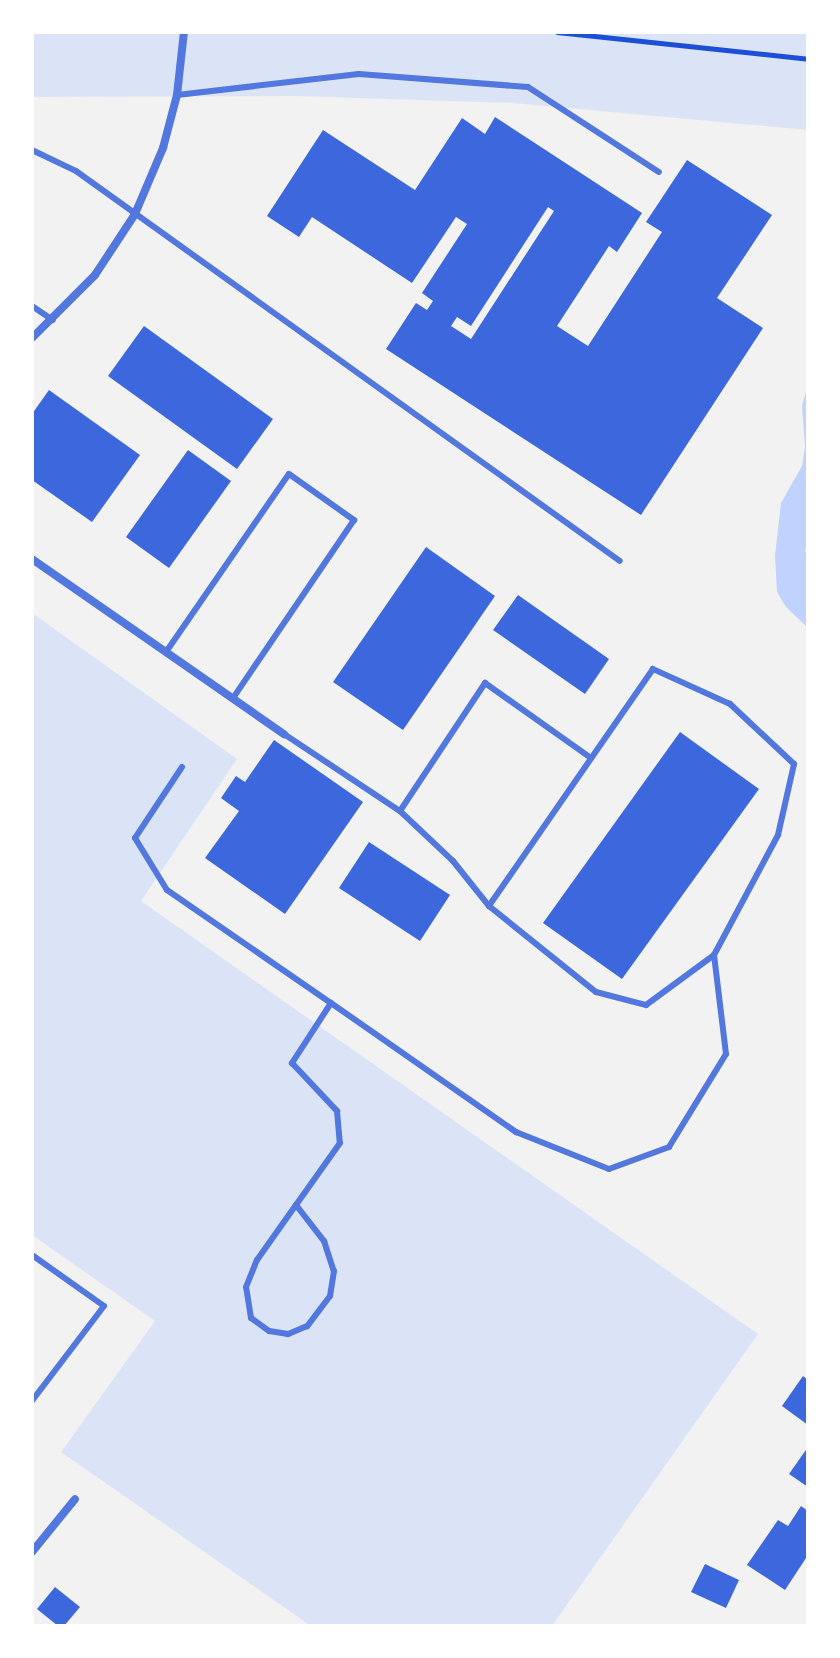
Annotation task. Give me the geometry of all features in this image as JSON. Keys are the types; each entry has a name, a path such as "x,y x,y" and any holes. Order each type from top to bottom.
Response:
{"street":[{"path":"32,338 95,275 135,214 163,148 177,95 184,32"},
{"path":"32,559 284,734"},
{"path":"32,1552 75,1499"}],"lane":[{"path":"177,95 359,74 528,87 659,172"},
{"path":"32,150 76,171 620,561"},
{"path":"32,306 53,320"},
{"path":"166,652 289,474 354,520 233,698"},
{"path":"284,734 400,811 453,861 489,906 596,992 646,1005 714,955 778,835 794,764 730,704 653,669 489,906"},
{"path":"400,811 485,683 591,758"},
{"path":"182,767 135,838 167,890 516,1132 609,1169 669,1147 726,1054 714,955"},
{"path":"296,1205 324,1241 334,1271 330,1296 307,1326 288,1334 269,1331 251,1318 246,1287 257,1260 296,1205 340,1143 337,1111 292,1063 331,1003"},
{"path":"32,1255 104,1306 32,1401"}],"path":[{"path":"557,32 808,59"}],"shaded area":[{"path":"32,32 808,32 808,130 513,103 297,96 32,97"},
{"path":"32,613 237,759 141,901 758,1334 552,1626 311,1626 61,1452 155,1321 32,1235"}],"water":[{"path":"808,385 808,537 805,551 808,557 808,628 786,607 777,592 775,555 781,503 802,466 805,447 802,406"}],"building":[{"path":"495,117 642,213 617,252 609,246 557,326 588,346 662,232 646,222 687,160 772,215 717,298 763,328 641,515 386,349 416,303 427,310 433,301 422,293 467,224 456,217 412,283 312,217 299,237 267,216 323,130 415,190 462,118 485,134","holes":["548,207 554,211 471,339 451,326 457,317 471,326"]},
{"path":"144,326 273,419 237,469 108,376"},
{"path":"49,390 140,455 92,522 32,480 32,414"},
{"path":"188,450 231,481 169,568 126,537"},
{"path":"426,547 495,596 403,730 333,682"},
{"path":"518,595 609,659 585,694 493,630"},
{"path":"680,732 759,789 622,979 543,923"},
{"path":"274,740 363,802 285,914 205,858 239,811 221,798 236,776 245,782"},
{"path":"369,842 450,895 420,941 339,888"},
{"path":"803,1376 808,1380 808,1425 782,1406"},
{"path":"808,1447 808,1487 789,1474"},
{"path":"801,1506 808,1511 808,1555 785,1590 747,1565 778,1520 788,1526"},
{"path":"705,1564 739,1580 726,1608 691,1592"},
{"path":"55,1587 80,1607 64,1626 58,1626 37,1609"}]}
